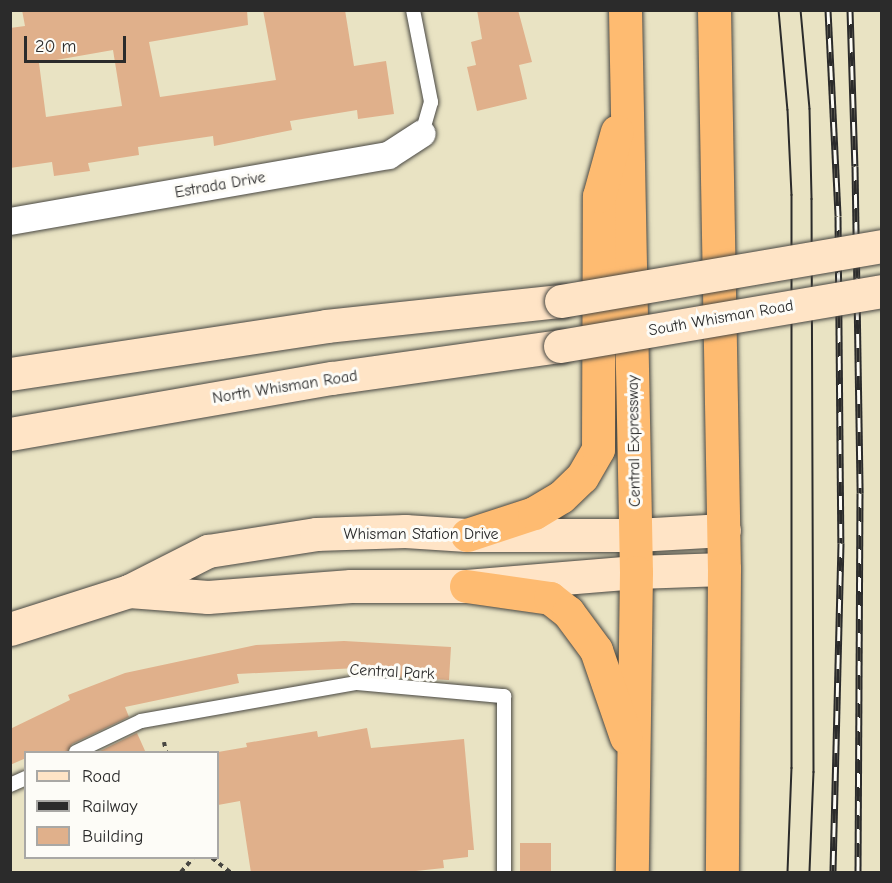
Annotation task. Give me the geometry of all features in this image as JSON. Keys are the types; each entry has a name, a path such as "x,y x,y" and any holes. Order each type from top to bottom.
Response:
{"highway":[{"name":"Central Expressway","path":"626,10 636,535 632,873"},
{"path":"714,10 724,530 722,873"},
{"path":"467,535 534,513 561,497 582,477 598,449 599,196 627,94"},
{"path":"466,586 550,598 568,612 596,650 633,758"}],"main road":[{"path":"10,374 326,326 561,301 882,246"},
{"name":"South Whisman Road","path":"560,346 882,291"},
{"name":"North Whisman Road","path":"10,434 332,378 560,346"},
{"name":"Whisman Station Drive","path":"10,629 129,591 208,551 316,534 405,531 467,535 636,535 724,530"},
{"name":"Whisman Station Drive","path":"129,591 208,597 351,586 466,586 636,572 724,569"}],"street":[{"name":"Estrada Drive","path":"10,221 388,155 422,133"}],"lane":[{"path":"413,10 431,102 422,133"},
{"name":"Central Park","path":"80,751 141,721 357,683 504,696 504,873"},
{"path":"10,785 24,779"}],"path":[{"path":"180,873 192,859"},
{"path":"213,859 230,873"}],"building":[{"path":"22,10 247,10 248,25 149,42 160,97 276,80 263,10 345,10 354,66 386,61 394,114 358,119 357,110 290,121 292,130 214,146 213,136 138,147 139,155 88,163 90,171 54,176 52,162 10,168 10,28 25,26","holes":["113,50 122,106 46,117 39,63"]},
{"path":"477,10 518,10 532,62 519,65 527,99 477,111 467,67 476,65 471,42 482,39"},
{"path":"344,641 451,647 449,680 377,676 377,667 237,674 239,683 125,707 129,717 72,744 68,751 24,751 24,759 10,765 10,729 70,700 68,695 125,673 256,645"},
{"path":"367,728 371,748 464,739 474,850 468,850 468,857 443,860 444,868 397,873 251,873 240,801 219,805 219,752 247,747 246,743 317,731 318,737"},
{"path":"137,733 145,751 100,751"},
{"path":"520,843 551,843 551,872 520,872"}],"tram line":[{"path":"779,10 788,110 792,195 792,768 788,872"},
{"path":"801,10 810,109 812,199 814,772 810,872"}],"railway":[{"path":"828,10 838,216 841,543 833,872"},
{"path":"850,10 860,493 858,872"}]}
